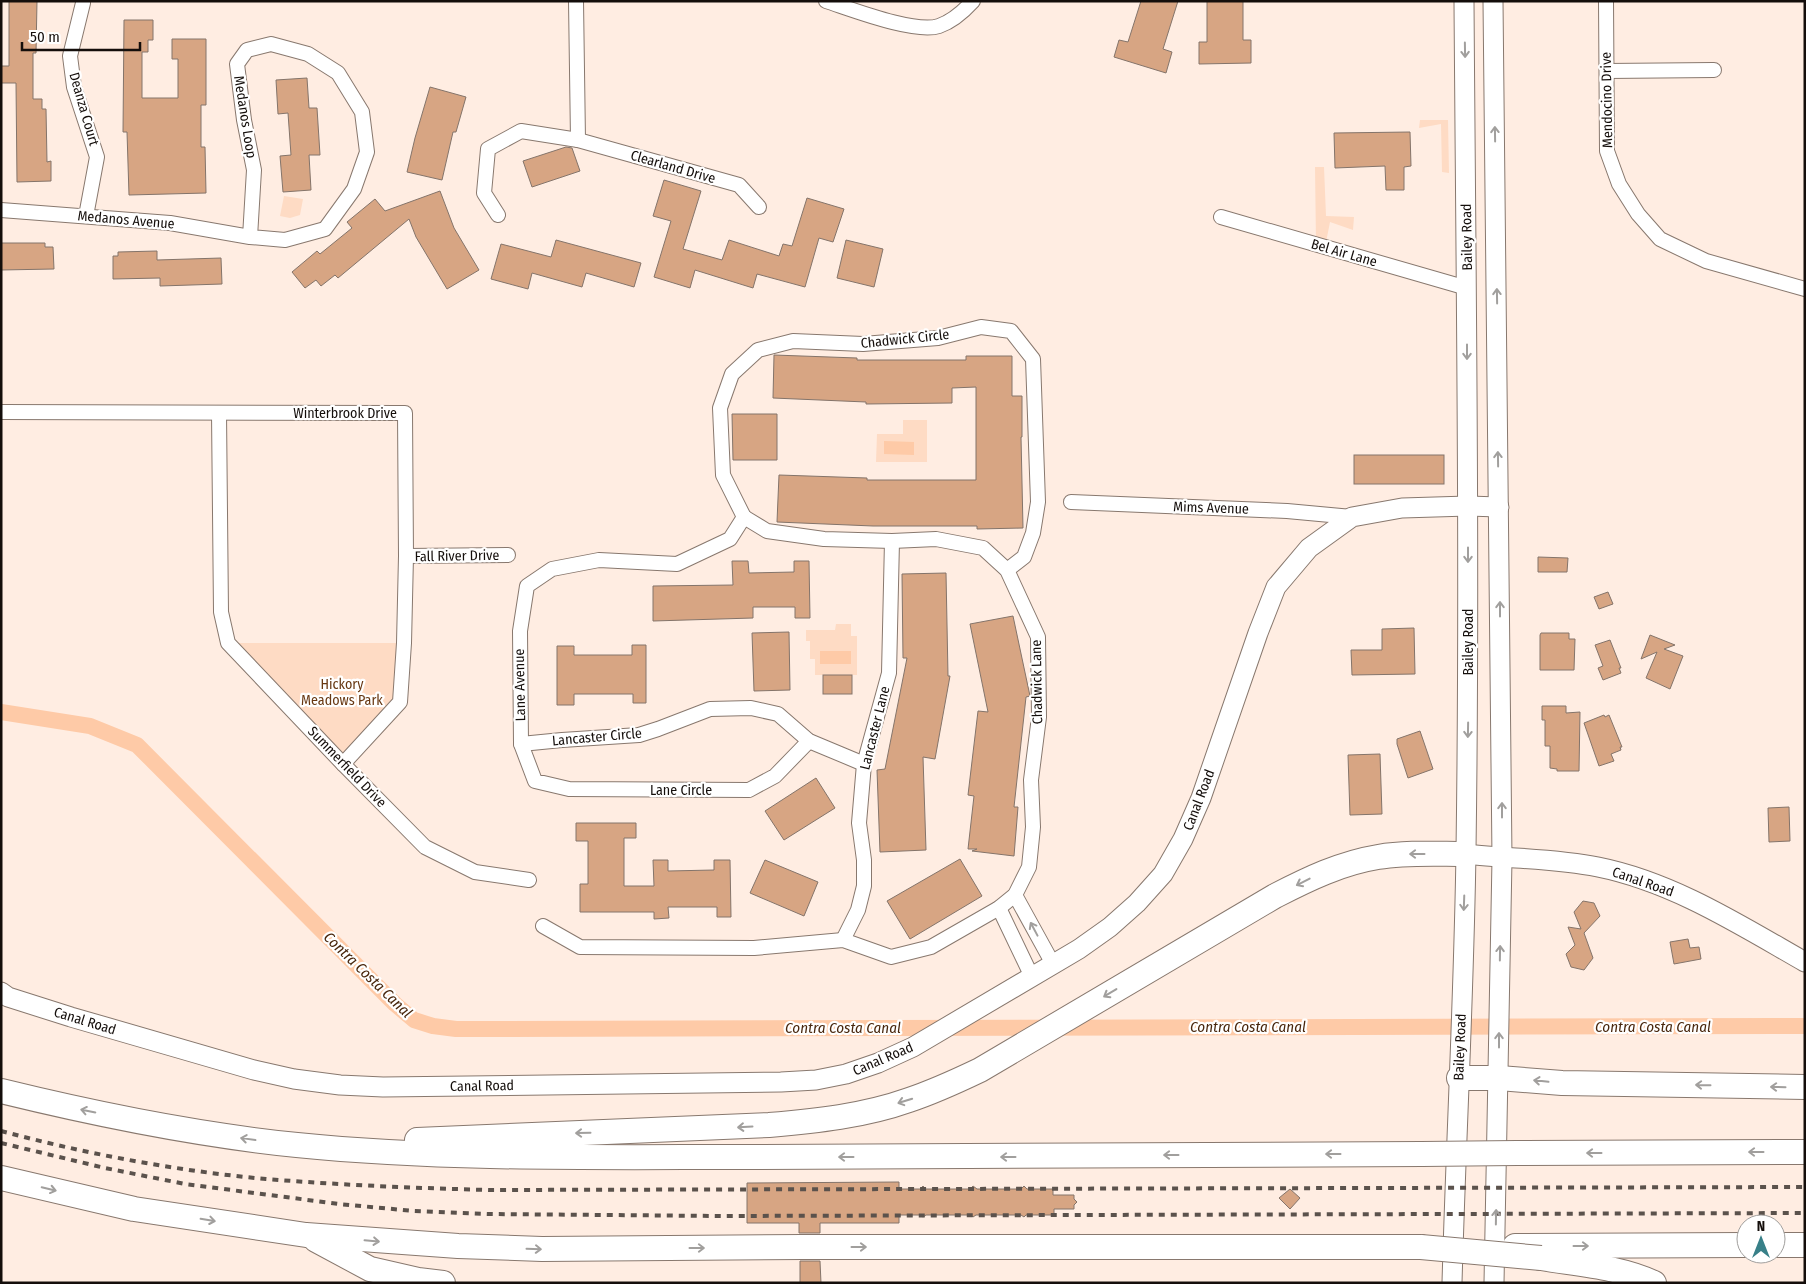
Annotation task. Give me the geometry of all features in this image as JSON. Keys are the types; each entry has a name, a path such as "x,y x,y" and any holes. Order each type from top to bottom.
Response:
{"highway":[{"path":"296,1145 536,1134 689,1130 819,1121 863,1112 907,1101 951,1084 1008,1054 1274,896 1311,878 1348,864 1378,857 1406,854 1466,854"},
{"path":"1459,1078 1499,1078 1562,1083 1805,1087"},
{"path":"1,1091 62,1106 178,1129 296,1145 420,1154 543,1157 932,1157 1805,1152"},
{"path":"1,1178 134,1209 306,1235 412,1244 542,1249 1736,1246"},
{"path":"306,1235 370,1269 418,1280 443,1283"},
{"path":"1786,1245 1805,1245"},
{"path":"1421,1247 1541,1258 1620,1272 1654,1283"}],"main road":[{"name":"Bailey Road","path":"1452,1283 1466,854 1468,506 1464,1"},
{"name":"Bailey Road","path":"1493,1 1502,859 1494,1283"},
{"name":"Canal Road","path":"1,992 8,997 71,1017 254,1070 294,1079 340,1084 384,1087 781,1082 816,1080 846,1074 878,1063 913,1047 1079,949 1137,903 1163,874 1183,839 1201,798 1258,633 1276,587 1310,548 1352,517 1402,508 1499,507"},
{"name":"Canal Road","path":"1466,854 1502,859 1564,862 1598,867 1634,876 1708,908 1805,962"}],"street":[{"path":"576,1 578,140"},
{"path":"826,1 910,26 937,26 958,16 973,1"},
{"name":"Mendocino Drive","path":"1606,1 1607,151 1618,184 1638,214 1660,239 1706,261 1805,289"},
{"name":"Deanza Court","path":"83,2 70,56 74,87 97,157 86,216"},
{"name":"Medanos Loop","path":"272,44 308,54 338,73 362,112 367,152 354,189 325,229 285,240 250,237 254,170 244,120 237,64 247,50 272,44"},
{"path":"1606,71 1714,70"},
{"name":"Clearland Drive","path":"498,215 484,193 488,149 521,131 578,140 739,185 760,207"},
{"name":"Medanos Avenue","path":"1,210 170,223 250,237"},
{"name":"Bel Air Lane","path":"1221,217 1467,288"},
{"name":"Chadwick Circle","path":"744,517 723,475 720,408 732,374 758,350 793,341 863,344 938,338 981,327 1011,331 1033,359 1038,502 1033,533 1024,557 1007,570"},
{"name":"Winterbrook Drive","path":"1,412 405,413 406,556 404,643 400,702 343,764"},
{"name":"Summerfield Drive","path":"219,413 221,612 228,643 425,847 475,872 529,880"},
{"name":"Mims Avenue","path":"1071,502 1287,511 1352,517"},
{"name":"Chadwick Lane","path":"744,517 766,531 824,539 892,541 936,539 983,548 1007,570 1038,637 1039,716 1031,780 1033,827 1029,867 1015,895 999,908 931,947 891,957 843,940"},
{"name":"Lane Avenue","path":"535,781 521,744 520,631 527,586 552,569 599,560 678,564 730,540 744,517"},
{"name":"Lancaster Lane","path":"843,940 858,910 864,886 864,860 859,823 864,764 889,673 892,541"},
{"name":"Fall River Drive","path":"406,556 508,555"},
{"name":"Lancaster Circle","path":"521,744 639,735 710,709 751,708 778,714 809,741 864,764"},
{"name":"Lane Circle","path":"535,781 569,789 749,790 775,776 809,741"},
{"path":"1015,895 1053,964"},
{"path":"999,908 1032,977"},
{"path":"543,926 580,947 754,948 843,940"}],"green space":[{"path":"1420,120 1448,120 1449,173 1442,172 1441,124 1419,128"},
{"path":"1315,167 1324,167 1326,216 1354,217 1353,230 1330,222 1325,247 1316,244"},
{"path":"284,196 303,199 300,215 290,218 280,216"},
{"path":"903,420 927,420 927,462 876,462 877,434 903,434"},
{"path":"836,624 851,624 851,636 857,636 857,675 815,675 815,659 810,659 810,641 806,641 806,630 835,630"},
{"name":"Hickory Meadows Park","path":"228,643 404,643 400,702 343,764"}],"shaded area":[{"path":"884,441 914,442 914,455 884,454"},
{"path":"820,651 851,651 851,664 820,664"}],"building":[{"path":"9,1 37,1 36,53 33,53 33,99 42,99 42,109 46,109 47,162 51,161 51,181 17,182 16,83 1,83 1,66 9,66"},
{"path":"1141,1 1178,1 1163,49 1172,52 1166,73 1114,57 1119,40 1128,42"},
{"path":"1207,1 1243,1 1243,40 1251,40 1251,63 1199,64 1199,42 1207,42"},
{"path":"124,20 153,20 153,40 148,40 148,52 142,52 142,98 178,98 178,59 172,59 172,39 206,39 206,105 201,105 201,147 205,147 206,193 129,195 127,132 123,132"},
{"path":"307,78 309,108 317,108 320,155 309,155 311,190 283,192 280,156 291,155 288,113 278,114 276,80"},
{"path":"430,87 466,97 456,132 453,132 442,180 407,172"},
{"path":"1410,132 1411,166 1404,167 1404,190 1386,190 1385,166 1335,168 1334,133"},
{"path":"566,147 572,148 580,171 532,187 523,161"},
{"path":"664,180 701,191 683,249 722,260 729,240 779,256 783,244 792,246 807,198 844,209 833,242 819,238 805,287 757,274 753,288 695,270 690,288 654,277 671,221 653,216"},
{"path":"440,191 454,228 479,270 447,289 416,237 409,219 338,278 335,275 321,286 316,280 305,288 292,272 317,251 320,254 352,228 347,222 375,199 385,211"},
{"path":"556,240 641,263 634,287 586,273 582,287 532,273 528,289 491,279 501,244 551,257"},
{"path":"846,240 883,249 874,287 837,278"},
{"path":"1,243 45,243 45,247 53,247 54,269 1,270"},
{"path":"157,251 157,260 221,258 222,284 160,286 160,278 113,279 113,256 118,256 118,252"},
{"path":"774,355 857,358 857,360 966,360 966,356 1012,356 1012,396 1022,396 1023,528 977,529 977,526 873,526 777,522 779,475 867,478 867,480 976,480 976,387 952,388 952,403 866,404 866,402 773,398"},
{"path":"732,414 777,414 777,460 733,460"},
{"path":"1354,455 1444,455 1444,484 1354,484"},
{"path":"1538,557 1568,558 1567,572 1538,572"},
{"path":"732,561 748,561 749,573 794,572 794,561 809,561 810,618 795,618 795,607 753,607 753,618 653,621 653,586 733,585"},
{"path":"946,573 948,676 950,676 935,759 923,757 926,850 880,852 877,770 885,769 907,658 903,658 902,574"},
{"path":"1608,592 1613,604 1599,609 1594,597"},
{"path":"1013,616 1030,696 1026,697 1014,807 1018,807 1014,856 968,849 974,796 968,795 978,711 988,712 970,624"},
{"path":"1414,628 1415,674 1352,675 1351,650 1382,650 1382,629"},
{"path":"789,632 790,690 754,691 752,633"},
{"path":"1541,633 1569,633 1569,639 1575,639 1574,670 1540,670"},
{"path":"1650,635 1675,645 1664,649 1683,656 1670,689 1646,678 1657,652 1641,659"},
{"path":"1610,640 1621,668 1619,668 1621,673 1603,680 1598,668 1603,666 1595,645"},
{"path":"632,645 646,645 646,703 633,703 633,694 574,694 574,705 557,705 557,646 574,646 574,655 632,655"},
{"path":"823,675 852,675 852,694 823,694"},
{"path":"1542,706 1566,706 1566,713 1580,712 1579,771 1557,771 1557,769 1550,768 1550,746 1545,746 1545,720 1542,720"},
{"path":"1604,715 1605,717 1609,715 1622,747 1620,747 1621,750 1611,754 1614,761 1599,766 1584,723"},
{"path":"1420,731 1433,769 1408,778 1397,739"},
{"path":"1380,754 1382,814 1350,815 1348,755"},
{"path":"816,778 835,808 784,840 765,811"},
{"path":"1789,807 1790,841 1769,842 1768,808"},
{"path":"576,823 636,823 636,838 624,838 624,886 654,886 653,860 668,860 668,871 714,870 714,860 730,860 731,917 717,917 717,907 668,907 669,918 654,919 654,912 580,912 580,884 588,884 588,841 576,841"},
{"path":"960,859 982,896 910,939 887,901"},
{"path":"765,860 818,882 804,916 750,893"},
{"path":"1583,901 1594,903 1600,916 1584,933 1593,958 1584,970 1571,967 1566,954 1575,945 1568,927 1581,929 1574,912"},
{"path":"1688,939 1690,948 1699,947 1701,959 1674,964 1670,942"},
{"path":"899,1182 899,1189 920,1189 923,1186 926,1189 970,1189 973,1186 977,1189 1021,1189 1024,1186 1027,1189 1053,1189 1053,1195 1074,1195 1074,1199 1077,1202 1074,1205 1074,1209 1054,1209 1054,1215 1026,1215 1024,1217 1021,1215 976,1215 973,1217 971,1215 926,1215 923,1217 920,1215 899,1215 899,1223 820,1223 820,1233 799,1233 799,1223 747,1223 747,1183"},
{"path":"1290,1189 1300,1198 1290,1209 1279,1198"},
{"path":"800,1261 820,1261 821,1283 800,1283"}],"waterway":[{"name":"Contra Costa Canal","path":"1,712 90,726 137,745 395,1004 414,1020 433,1026 456,1029 1805,1026"}],"railway":[{"path":"1,1131 99,1154 233,1176 377,1186 489,1190 1805,1187"},
{"path":"1,1143 105,1168 185,1184 339,1204 414,1211 489,1214 722,1216 1805,1213"}]}
